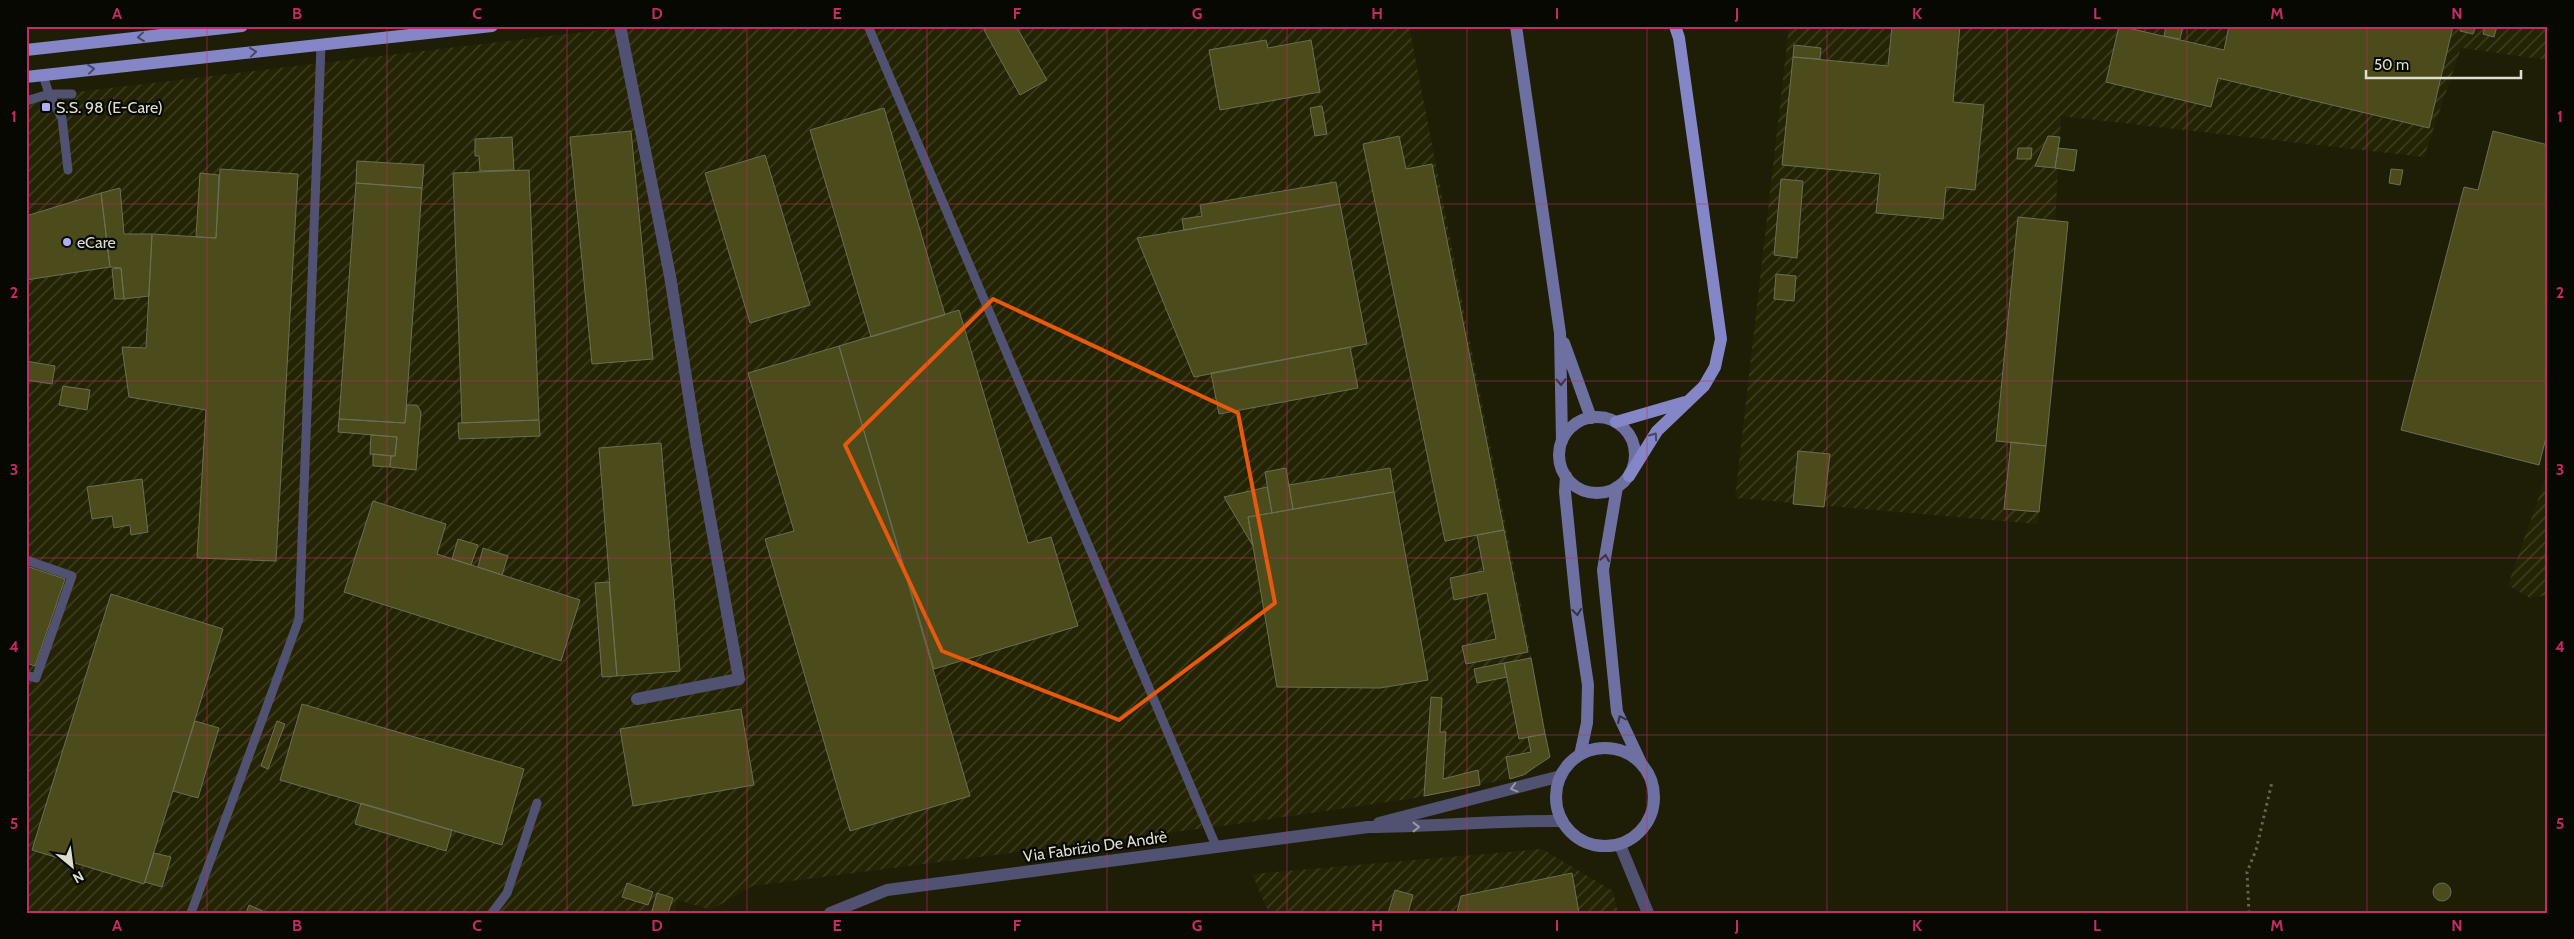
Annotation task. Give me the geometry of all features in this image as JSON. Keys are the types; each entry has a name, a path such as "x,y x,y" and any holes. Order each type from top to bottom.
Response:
{"main road":[{"path":"26,50 242,26"},
{"path":"26,77 492,26"},
{"path":"1516,26 1560,333 1561,465 1566,476 1574,485 1588,492 1608,492 1618,487 1629,476 1657,431 1704,386 1715,367 1721,339 1678,30"},
{"path":"1560,333 1591,418"},
{"path":"1616,422 1687,401"},
{"path":"1562,441 1569,430 1579,422 1591,418 1604,418 1616,422 1626,430 1633,440 1636,452 1634,465 1629,476"},
{"path":"1566,476 1565,492 1577,612 1588,685 1587,723 1580,755"},
{"path":"1618,487 1603,570 1617,712 1641,763 1650,777 1655,793 1654,810 1646,825 1635,838 1620,845 1603,847 1586,843 1572,834 1562,821 1556,799 1561,776 1566,768 1580,755 1595,749 1612,748 1628,753 1641,763"}],"street":[{"path":"620,26 670,276 696,442 739,680 637,699"},
{"path":"1368,827 1412,813 1561,776"},
{"path":"1368,827 1424,827 1507,820 1562,821"},
{"name":"Via Fabrizio De Andrè","path":"830,913 887,890 1368,827"},
{"path":"1620,845 1648,913"}],"lane":[{"path":"868,26 1216,846"},
{"path":"191,913 299,619 321,45"},
{"path":"42,75 49,94 62,118 68,170"},
{"path":"26,101 49,94 72,94"},
{"path":"26,560 72,576 36,678 26,675"},
{"path":"492,913 507,893 537,804"}],"path":[{"path":"2249,913 2247,872 2256,850 2272,782"}],"highlighted area":[{"path":"993,299 1238,413 1275,603 1119,720 942,651 845,445"}],"shaded area":[{"path":"635,26 1409,26 1550,754 1526,775 1428,796 1229,825 752,886 711,910 678,900 675,913 26,913 26,98"},
{"path":"1789,26 2548,26 2548,60 2461,48 2424,157 2061,116 2038,524 1735,498"},
{"path":"2548,471 2548,595 2530,598 2508,585"},
{"path":"1542,849 1613,891 1618,913 1269,913 1252,874"}],"building":[{"path":"991,26 1016,26 1047,80 1020,95 984,30"},
{"path":"1892,26 1960,26 1953,102 1984,105 1975,190 1946,187 1943,219 1876,213 1880,174 1782,165 1793,57 1888,66"},
{"path":"2119,26 2224,50 2229,26 2453,26 2429,128 2218,78 2211,107 2106,82"},
{"path":"2166,26 2183,26 2180,39 2164,36"},
{"path":"2461,26 2476,26 2473,34 2460,31"},
{"path":"2485,26 2497,26 2494,37 2483,34"},
{"path":"1266,40 1268,48 1311,40 1320,92 1220,110 1209,50"},
{"path":"1794,45 1821,48 1820,59 1793,57"},
{"path":"1322,106 1327,134 1315,136 1310,108"},
{"path":"884,108 945,315 871,337 810,130"},
{"path":"631,131 653,359 592,364 570,137"},
{"path":"2493,131 2548,145 2548,430 2539,465 2401,430 2464,187 2478,190"},
{"path":"1399,136 1406,169 1432,164 1504,530 1445,541 1363,144"},
{"path":"2048,136 2060,137 2055,168 2035,166"},
{"path":"512,137 514,170 480,171 479,156 475,156 475,139"},
{"path":"2018,148 2032,148 2031,159 2017,159"},
{"path":"2058,148 2077,150 2074,171 2055,168"},
{"path":"765,155 810,305 750,323 705,173"},
{"path":"357,161 424,165 422,188 356,183"},
{"path":"220,169 298,174 276,561 197,558 206,410 129,397 122,347 146,348 152,234 216,238"},
{"path":"2391,169 2403,170 2400,185 2389,183"},
{"path":"529,170 539,420 462,423 453,173"},
{"path":"200,173 219,175 216,238 196,237"},
{"path":"1781,179 1803,181 1797,258 1774,255"},
{"path":"1336,182 1340,204 1184,230 1182,219 1202,216 1200,205"},
{"path":"356,183 422,188 405,423 339,419"},
{"path":"120,188 124,234 152,234 149,296 124,299 121,268 110,267 101,193"},
{"name":"eCare","path":"101,193 110,267 26,280 26,216"},
{"path":"1340,204 1367,344 1194,377 1137,238"},
{"path":"2018,217 2068,222 2046,446 1996,441"},
{"path":"121,268 124,299 115,299 112,269"},
{"path":"1776,274 1796,276 1794,301 1774,299"},
{"path":"959,310 1028,543 1051,537 1078,626 934,669 839,346"},
{"path":"839,346 970,796 850,831 765,539 794,531 748,373"},
{"path":"1350,347 1358,388 1219,414 1211,373"},
{"path":"26,361 55,366 52,384 26,380"},
{"path":"63,386 90,390 87,410 59,405"},
{"path":"407,405 417,405 421,412 416,470 390,467 391,456 395,456 397,437 338,432 339,419 405,423"},
{"path":"539,420 540,436 459,439 458,423"},
{"path":"371,435 397,437 395,456 370,454"},
{"path":"2011,442 2046,446 2039,512 2004,509"},
{"path":"661,443 680,671 617,676 599,448"},
{"path":"1798,451 1830,454 1824,507 1793,504"},
{"path":"373,454 391,456 390,467 373,466"},
{"path":"1286,468 1293,509 1272,513 1265,472"},
{"path":"1390,468 1394,492 1293,509 1289,485"},
{"path":"142,479 148,532 131,535 130,525 114,528 112,516 92,519 87,487"},
{"path":"1267,487 1272,513 1248,517 1253,546 1224,497"},
{"path":"1394,492 1428,680 1380,688 1277,687 1248,517"},
{"path":"373,501 446,524 437,554 580,600 561,661 344,592"},
{"path":"1504,530 1528,652 1466,664 1462,646 1496,639 1487,593 1454,600 1450,578 1484,571 1477,535"},
{"path":"458,539 478,545 471,565 452,559"},
{"path":"483,548 508,556 502,575 478,567"},
{"path":"26,566 65,579 35,666 26,663"},
{"path":"609,582 617,676 602,677 595,583"},
{"path":"111,594 223,629 144,884 32,850"},
{"path":"1531,658 1545,734 1519,739 1504,663"},
{"path":"1504,663 1507,677 1477,683 1474,669"},
{"path":"1431,697 1442,698 1440,732 1446,732 1443,779 1478,770 1480,785 1424,796"},
{"path":"302,704 524,769 502,845 280,780"},
{"path":"741,709 754,785 633,806 620,729"},
{"path":"195,721 219,728 198,798 173,791"},
{"path":"277,721 285,724 268,769 261,766"},
{"path":"1545,734 1550,757 1523,775 1510,779 1506,757 1531,752 1528,737"},
{"path":"361,803 452,830 446,851 355,824"},
{"path":"154,853 171,857 162,887 145,882"},
{"path":"1572,873 1579,913 1457,913 1461,896"},
{"path":"627,883 653,892 648,905 622,897"},
{"path":"2442,883 2448,886 2451,892 2448,898 2442,901 2436,898 2433,892 2436,886"},
{"path":"1395,890 1413,895 1408,913 1388,913"},
{"path":"657,893 673,898 668,913 652,911"},
{"path":"249,905 263,911 262,913 246,913"}],"place":[{"name":"S.S. 98 (E-Care)","path":"46,107"},
{"name":"eCare","path":"67,242"}]}
